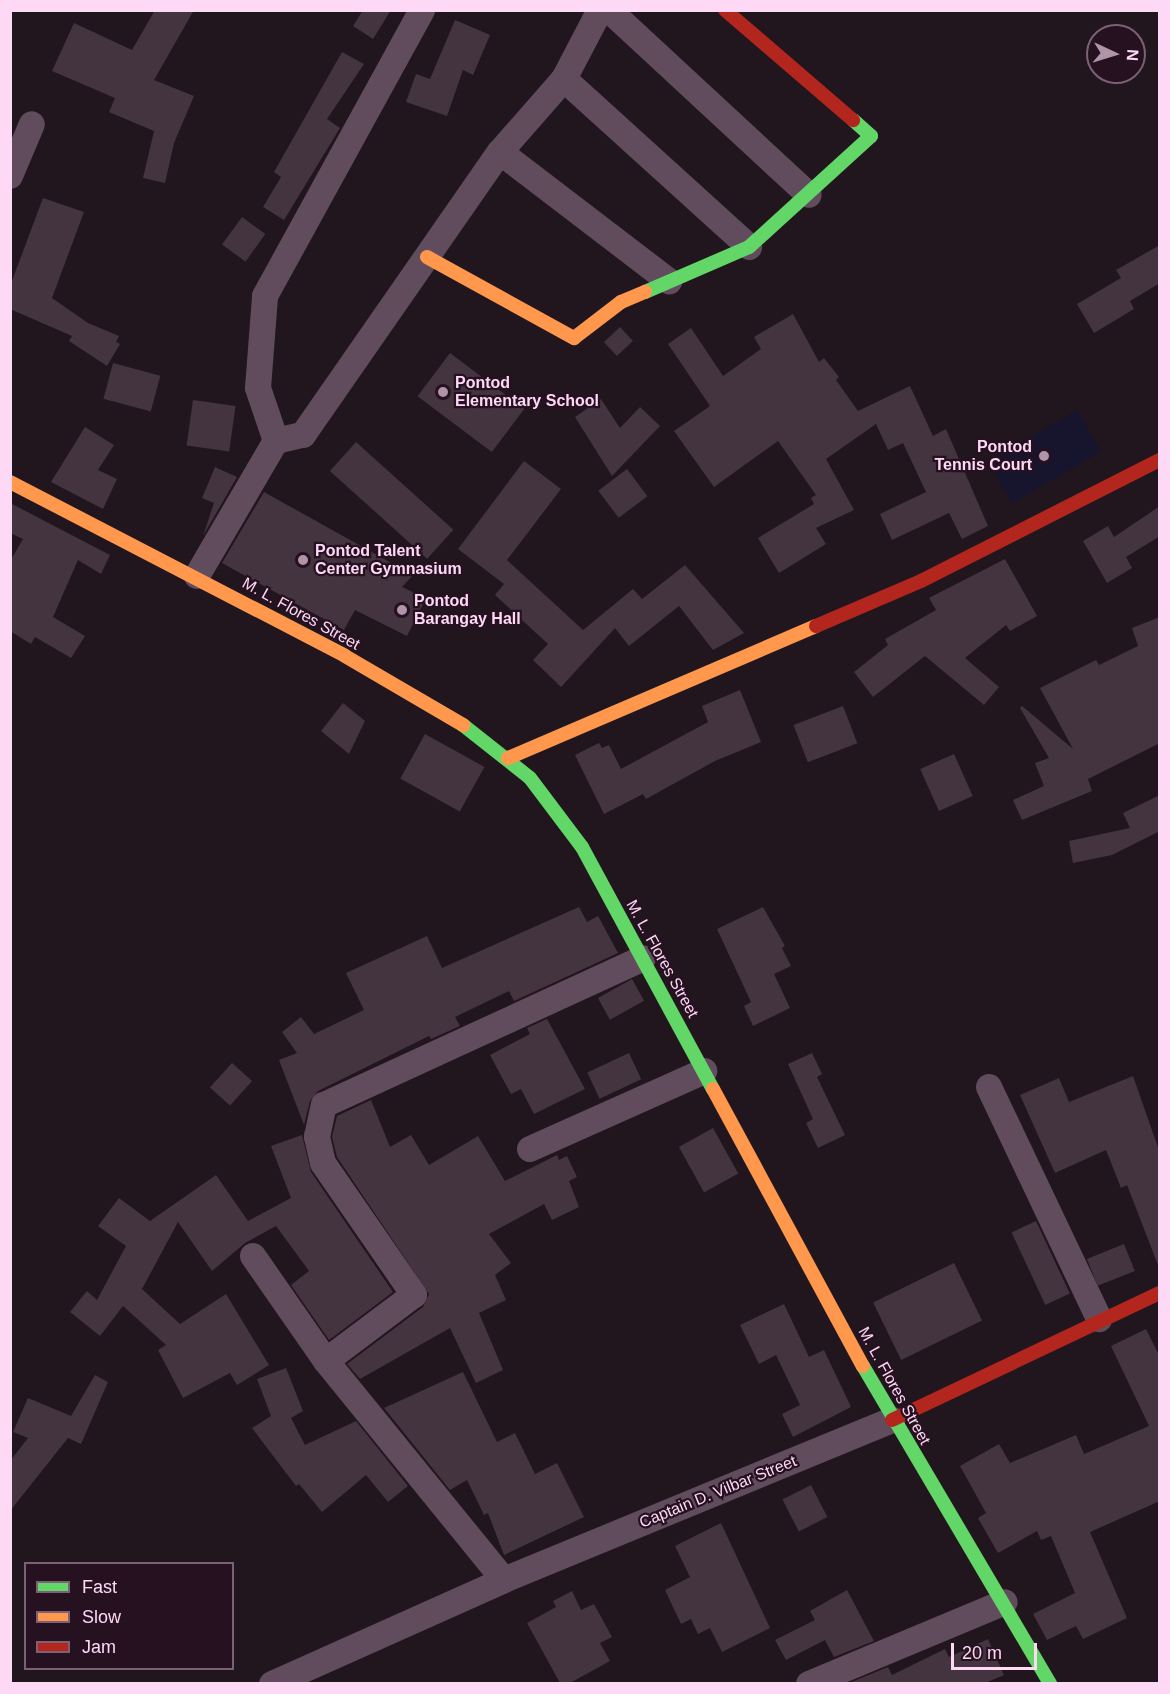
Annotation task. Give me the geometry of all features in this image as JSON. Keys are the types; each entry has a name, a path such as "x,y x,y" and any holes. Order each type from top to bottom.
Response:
{"street":[{"path":"276,441 258,388 265,296 422,10"},
{"path":"197,576 276,441 303,435 500,152 564,79 600,10"},
{"path":"609,10 809,195"},
{"path":"427,257 574,338 621,302 749,247 809,195 871,136 726,10"},
{"path":"564,79 749,247"},
{"path":"10,176 32,124"},
{"path":"500,152 669,281"},
{"path":"508,758 921,581 1160,460"},
{"name":"M. L. Flores Street","path":"10,482 197,576 434,708 508,758 530,778 582,847 892,1420 1005,1602 1050,1683"},
{"path":"326,1361 414,1296 323,1163 317,1137 324,1106 643,958"},
{"path":"530,1149 704,1071"},
{"path":"989,1086 1099,1319"},
{"path":"253,1256 326,1361 504,1580"},
{"name":"Captain D. Vilbar Street","path":"272,1683 504,1580 892,1420 1099,1319 1160,1293"},
{"path":"809,1683 1005,1602"}],"shaded area":[{"name":"Pontod Tennis Court","path":"1077,410 1101,452 1012,503 988,462"}],"building":[{"path":"155,10 194,10 154,80 194,96 174,143 165,183 143,178 154,131 109,112 115,98 52,71 74,23 132,50"},
{"path":"363,10 391,10 373,39 353,26"},
{"path":"455,20 490,35 473,75 463,70 447,116 406,102 416,74 430,79"},
{"path":"342,52 364,64 327,119 340,128 284,220 263,207 281,177 274,172"},
{"path":"43,198 84,212 52,298 88,323 119,336 116,342 120,344 107,366 69,341 72,336 10,309 10,286"},
{"path":"242,217 265,234 245,262 222,245"},
{"path":"1160,245 1160,283 1130,301 1134,309 1094,333 1077,304 1121,278 1116,270"},
{"path":"793,314 819,362 824,358 839,377 836,380 858,411 910,386 933,436 946,429 988,526 962,539 949,513 892,540 880,514 926,492 903,443 888,450 876,424 826,459 854,510 816,528 826,544 779,573 758,538 814,504 811,498 816,495 778,441 714,487 674,431 710,406 668,344 691,328 723,376 761,349 754,337"},
{"path":"620,327 633,341 617,356 604,342"},
{"path":"450,353 524,409 492,452 418,396"},
{"path":"113,363 160,376 151,411 103,399"},
{"path":"601,399 620,428 640,407 660,426 612,476 575,417"},
{"path":"193,400 236,406 229,452 187,446"},
{"path":"85,427 114,445 98,470 117,479 103,509 51,482"},
{"path":"356,442 453,530 427,559 330,471"},
{"path":"524,461 561,489 507,560 583,630 633,589 642,599 685,565 744,633 713,650 679,606 629,646 615,628 561,687 533,660 548,644 495,595 504,584 458,549"},
{"path":"215,467 237,477 203,536 214,503 202,498"},
{"path":"627,469 647,496 619,518 598,491"},
{"name":"Pontod Talent Center Gymnasium","path":"264,492 413,575 402,587 426,598 407,636 355,610 344,630 222,563"},
{"path":"10,503 110,555 101,574 78,560 53,617 85,636 71,658 35,637 31,644 10,631 10,561 23,539 10,533"},
{"path":"1160,506 1160,536 1126,557 1132,568 1107,583 1083,541 1108,526 1114,537"},
{"path":"1005,559 1037,616 1010,631 1006,625 965,658 999,687 984,705 925,656 873,697 854,672 888,645 885,639 936,610 929,598"},
{"path":"1160,617 1160,743 1088,779 1092,791 1022,820 1013,800 1044,786 1035,763 1049,758 1020,708 1022,706 1073,749 1040,688 1096,660 1099,665 1138,646 1132,628"},
{"path":"740,690 761,742 715,761 646,799 643,794 604,814 575,755 599,743 602,748 609,745 621,769 708,722 702,706"},
{"path":"343,703 365,721 349,754 321,731"},
{"path":"843,706 857,743 808,762 794,725"},
{"path":"425,734 484,767 460,812 400,779"},
{"path":"954,754 973,796 939,811 920,769"},
{"path":"1160,795 1160,831 1112,855 1073,863 1069,841 1130,828 1123,813"},
{"path":"579,907 587,922 598,916 618,953 514,1001 509,991 455,1017 460,1026 431,1039 429,1036 318,1091 310,1101 304,1125 279,1060 297,1053 282,1032 301,1017 314,1034 364,1010 346,973 427,936 442,968"},
{"path":"763,907 785,946 782,948 791,966 774,974 790,1008 753,1026 744,1006 751,1002 717,929"},
{"path":"632,979 644,1001 610,1020 598,998"},
{"path":"547,1019 585,1089 534,1114 521,1089 511,1094 490,1055 530,1034 527,1028"},
{"path":"629,1053 641,1079 600,1099 587,1072"},
{"path":"812,1053 822,1074 817,1077 845,1135 818,1148 806,1123 813,1119 788,1064"},
{"path":"232,1063 252,1081 230,1106 210,1088"},
{"path":"1133,1076 1160,1153 1158,1265 1127,1185 1121,1188 1106,1150 1055,1173 1020,1095 1059,1078 1069,1102"},
{"path":"371,1100 390,1147 411,1135 429,1165 478,1136 505,1181 557,1155 559,1160 567,1156 577,1177 569,1181 579,1207 552,1220 544,1204 489,1234 511,1263 495,1275 506,1300 479,1313 503,1370 476,1383 450,1328 360,1379 347,1364 423,1307 429,1294 337,1157 332,1137 337,1116"},
{"path":"713,1128 738,1173 704,1192 679,1147"},
{"path":"302,1135 311,1172 393,1292 329,1340 291,1285 309,1271 276,1226 245,1243 212,1271 178,1222 142,1289 180,1324 226,1294 269,1365 237,1385 230,1373 183,1398 158,1350 166,1345 123,1306 100,1336 70,1312 87,1291 97,1300 126,1246 98,1226 119,1198 150,1221 216,1175 248,1221 291,1198 271,1146"},
{"path":"1036,1221 1070,1294 1045,1305 1012,1232"},
{"path":"1124,1244 1135,1271 1098,1286 1087,1259"},
{"path":"954,1263 982,1321 901,1360 873,1302"},
{"path":"784,1304 809,1357 824,1350 851,1407 793,1437 782,1414 800,1405 776,1355 759,1364 740,1325"},
{"path":"1146,1329 1160,1357 1160,1501 1090,1532 1127,1618 1083,1639 1076,1626 1047,1640 1033,1614 1075,1593 1051,1536 1041,1540 1037,1531 998,1553 978,1518 986,1513 960,1466 999,1444 1010,1463 1076,1435 1084,1454 1149,1426 1111,1346"},
{"path":"286,1368 303,1411 291,1418 305,1445 356,1421 408,1486 388,1502 366,1475 322,1512 299,1484 296,1486 252,1428 271,1416 257,1379"},
{"path":"463,1372 497,1442 515,1433 535,1474 557,1463 584,1517 504,1555 488,1513 484,1515 467,1480 450,1490 384,1408"},
{"path":"95,1375 108,1382 81,1444 68,1438 10,1511 10,1461 28,1438 13,1432 28,1398 71,1416"},
{"path":"811,1485 827,1517 799,1532 782,1500"},
{"path":"721,1523 770,1628 722,1652 710,1628 698,1634 691,1619 681,1624 665,1590 690,1577 675,1546"},
{"path":"847,1590 874,1641 834,1657 825,1640 786,1660 775,1640 815,1620 810,1611"},
{"path":"572,1591 581,1610 594,1604 612,1637 600,1643 610,1661 570,1683 560,1683 527,1623 556,1607 553,1601"},
{"path":"988,1639 1004,1675 985,1683 849,1683 888,1667 892,1675 945,1649 949,1657"}],"traffic: fast":[{"path":"645,292 749,247 871,136 853,120"},
{"path":"463,725 530,778 582,847 713,1089"},
{"path":"863,1366 1050,1684"}],"traffic: slow":[{"path":"427,257 574,338 621,302 645,292"},
{"path":"10,482 345,656 463,725"},
{"path":"508,758 816,626"},
{"path":"713,1089 863,1366"}],"traffic: jam":[{"path":"725,10 853,120"},
{"path":"816,626 921,581 1160,460"},
{"path":"892,1420 1160,1293"}],"place":[{"name":"Pontod Elementary School","path":"443,392"},
{"name":"Pontod Tennis Court","path":"1044,456"},
{"name":"Pontod Talent Center Gymnasium","path":"303,560"},
{"name":"Pontod Barangay Hall","path":"402,610"}]}
